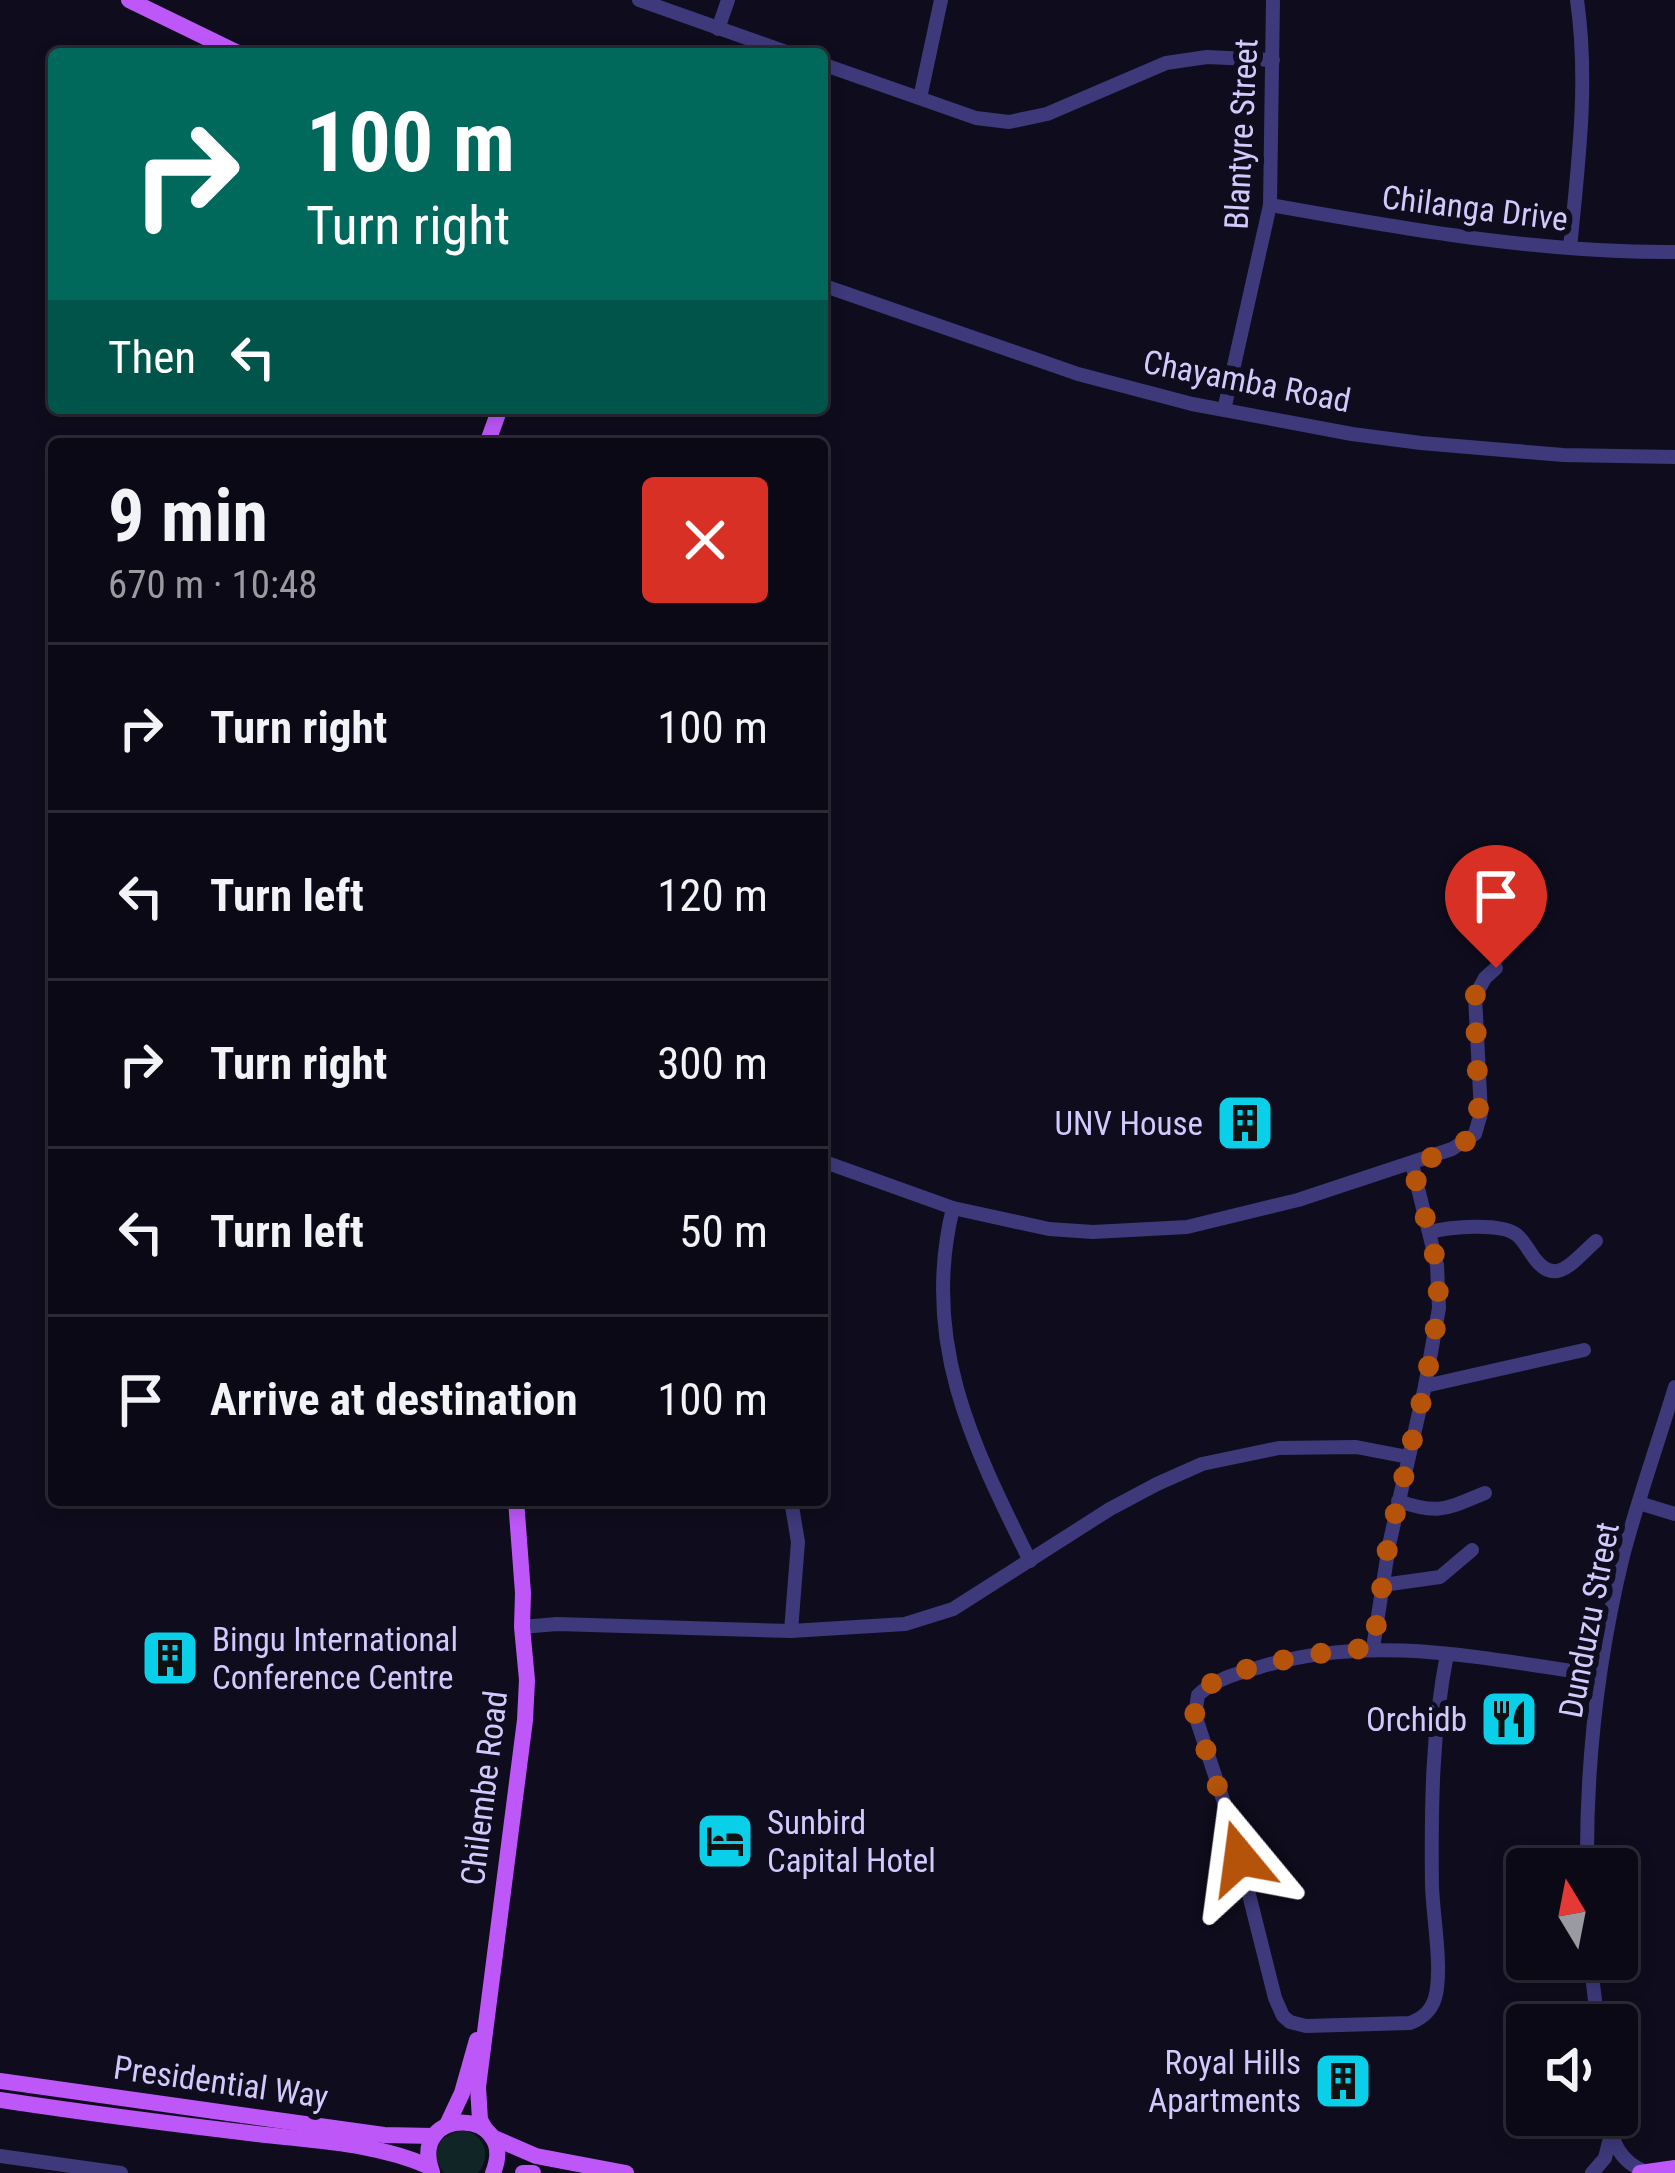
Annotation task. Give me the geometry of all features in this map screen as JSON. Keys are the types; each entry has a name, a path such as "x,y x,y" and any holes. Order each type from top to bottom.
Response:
{"main road":[{"path":"129,0 228,48"},
{"name":"Chilembe Road","path":"486,2010 525,1720 517,1506"},
{"path":"431,2170 428,2151 462,2093 486,2010"},
{"path":"486,2010 478,2105 480,2120 497,2152 493,2173"},
{"name":"Presidential Way","path":"0,2081 384,2134 441,2130 472,2122 489,2134"},
{"name":"Presidential Way","path":"0,2099 347,2145 401,2156 431,2170"},
{"path":"489,2134 536,2156 626,2173"},
{"path":"1643,2173 1675,2168"},
{"path":"523,2173 533,2173"}],"street":[{"path":"639,0 774,48"},
{"path":"718,29 728,0"},
{"path":"920,98 940,0"},
{"name":"Blantyre Street","path":"1224,410 1270,205 1273,0"},
{"path":"1570,248 1583,68 1577,0"},
{"path":"828,66 976,118 1010,122 1047,114 1166,63 1207,58 1273,60"},
{"name":"Chilanga Drive","path":"1270,205 1416,231 1570,248 1675,252"},
{"name":"Chayamba Road","path":"828,287 1078,374 1162,398 1420,443 1563,455 1675,457"},
{"path":"828,1163 953,1208 1049,1229 1093,1232 1187,1227 1298,1200 1412,1164 1465,1143 1474,1134 1479,1124 1475,996 1496,968"},
{"path":"1373,1648 1439,1308 1437,1265 1412,1164"},
{"path":"953,1208 942,1284 951,1370 968,1429 1030,1561"},
{"path":"1430,1232 1454,1227 1508,1230 1552,1273 1561,1271 1596,1241"},
{"path":"1425,1386 1583,1350"},
{"name":"Dunduzu Street","path":"1588,1848 1599,1675 1624,1554 1675,1388"},
{"path":"522,1627 791,1631 882,1627 930,1617 971,1598 1126,1501 1202,1464 1279,1448 1356,1447 1408,1457"},
{"path":"1398,1501 1445,1509 1485,1493"},
{"path":"1639,1503 1675,1514"},
{"path":"791,1631 798,1542 792,1506"},
{"path":"1383,1585 1440,1576 1472,1550"},
{"path":"1447,1654 1431,1780 1434,2002 1424,2016 1410,2023 1298,2025 1283,2016 1268,1978 1232,1827 1195,1715 1198,1695 1213,1683 1276,1662 1373,1648 1447,1654 1599,1675"},
{"path":"1592,2173 1604,2158 1609,2136"},
{"path":"1612,2136 1622,2156 1643,2173"},
{"path":"0,2156 121,2173"}],"green space":[{"path":"463,2130 481,2141 482,2166 478,2173 444,2173 436,2157 438,2145"}],"place":[{"name":"UNV House","path":"1245,1123"},
{"name":"Bingu International Conference Centre","path":"170,1658"},
{"name":"Orchidb","path":"1509,1719"},
{"name":"Sunbird Capital Hotel","path":"725,1841"},
{"name":"Royal Hills Apartments","path":"1343,2081"}],"route":[{"path":"1240,1858 1195,1715 1195,1701 1213,1683 1276,1662 1373,1648 1388,1545 1439,1308 1437,1265 1412,1164 1465,1143 1479,1124 1475,996 1496,968"}]}
